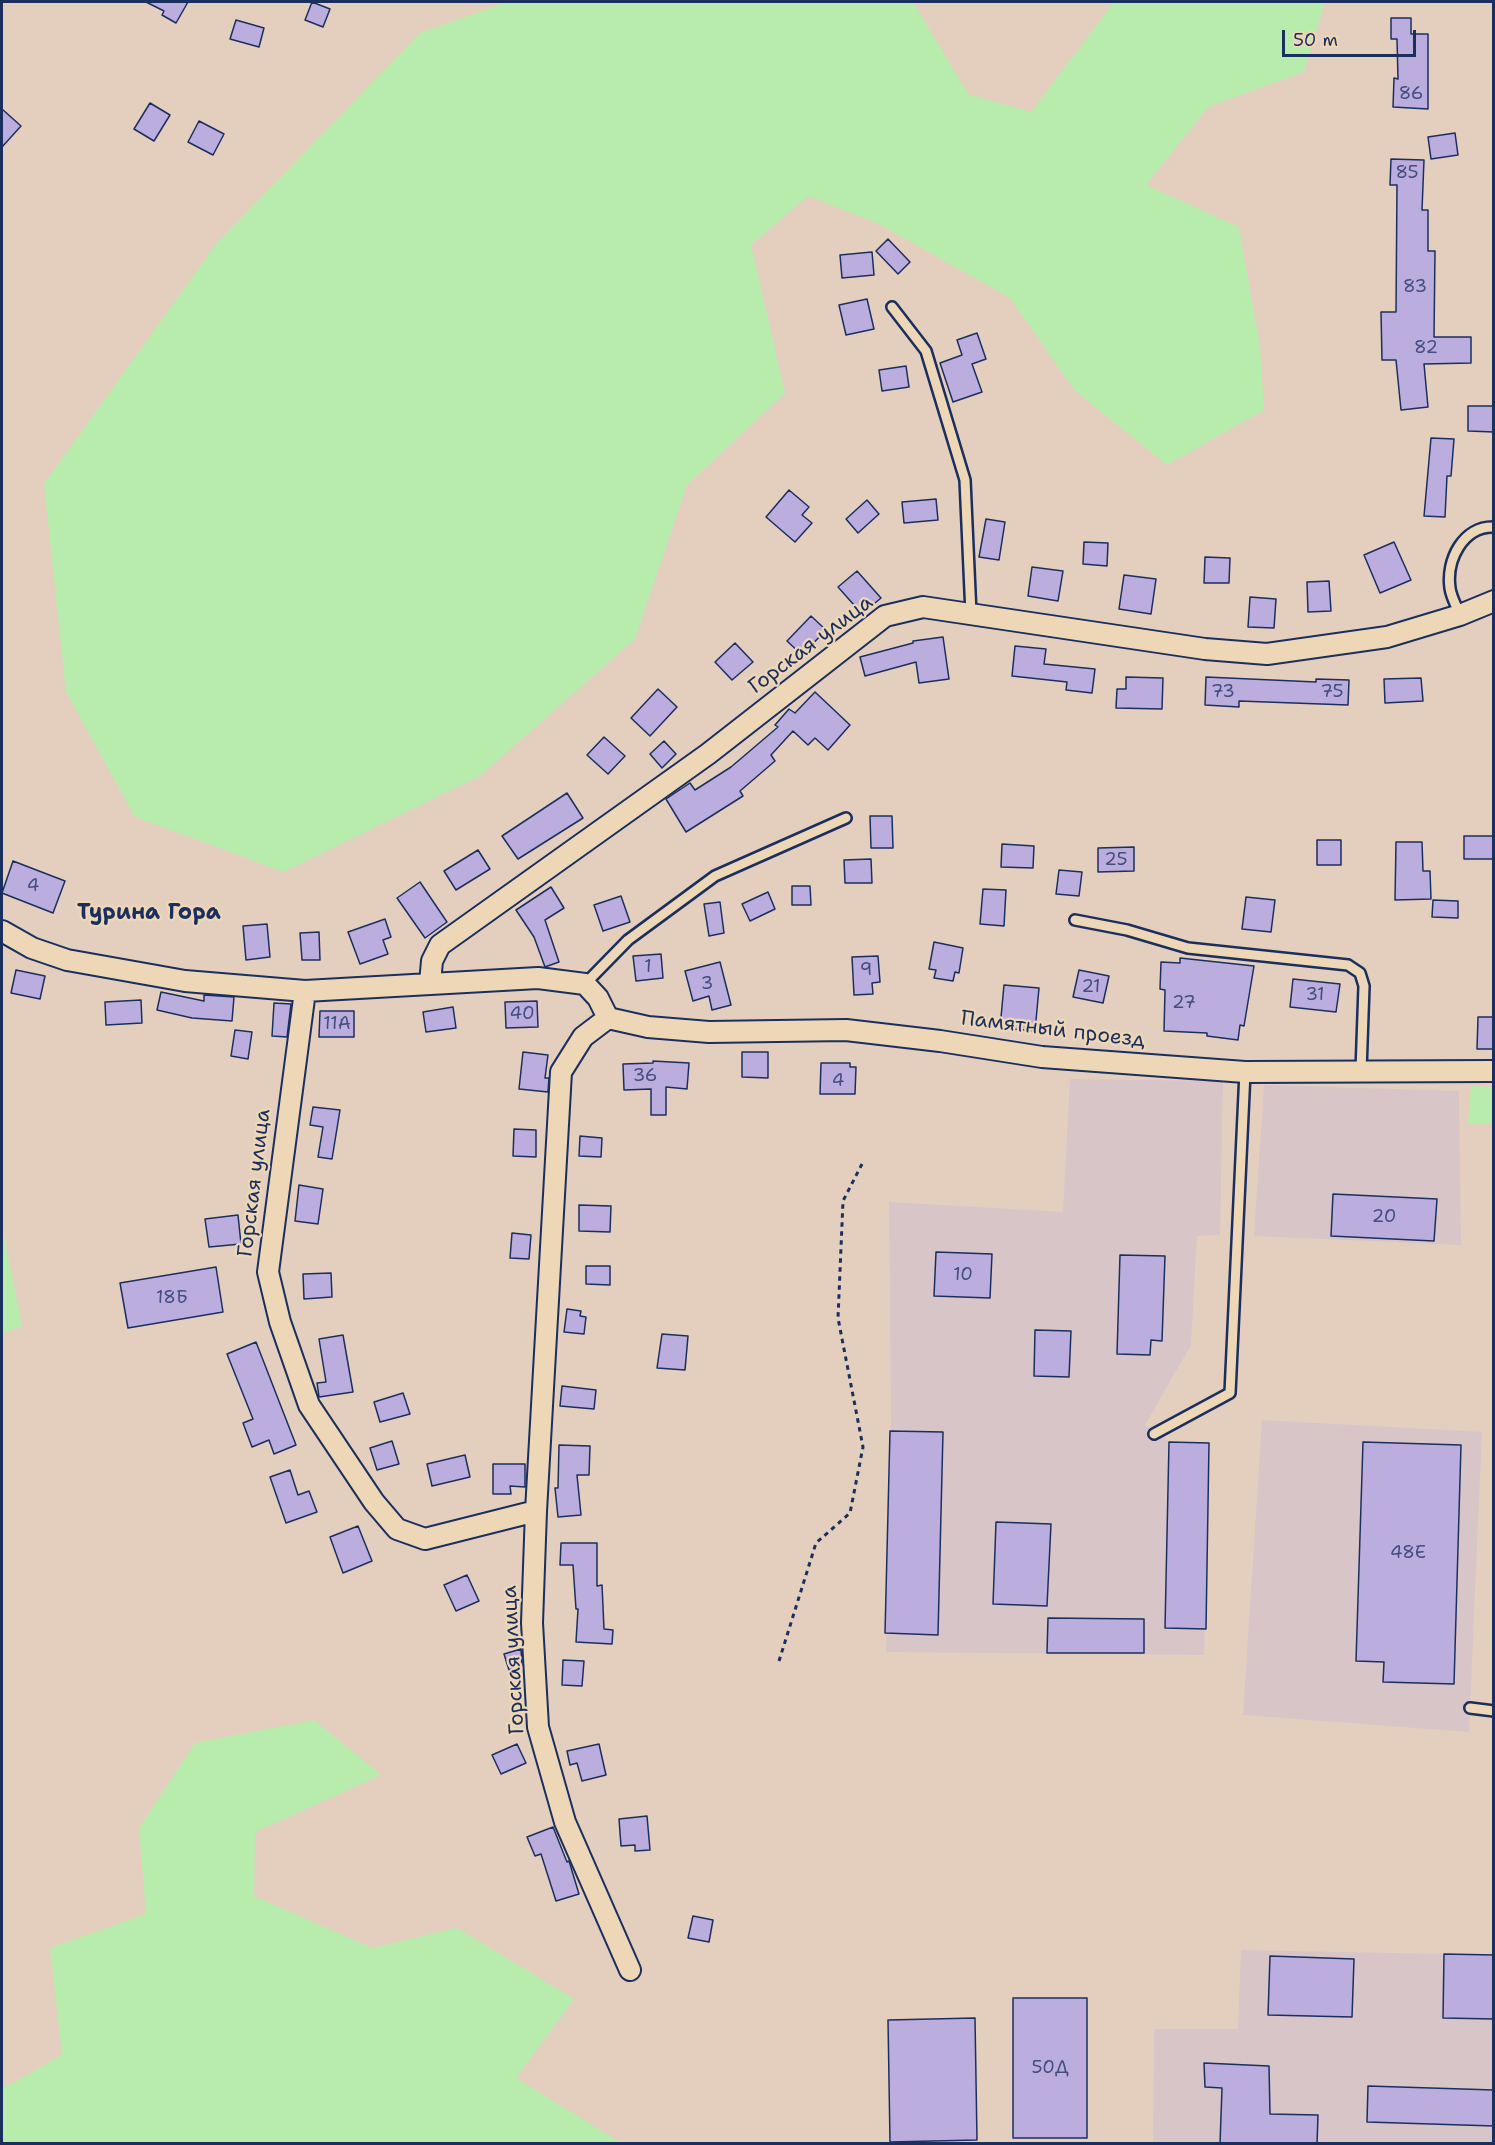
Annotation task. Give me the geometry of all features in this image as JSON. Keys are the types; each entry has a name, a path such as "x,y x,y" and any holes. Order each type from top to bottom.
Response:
{"street":[{"name":"Горская улица","path":"430,983 432,961 440,945 708,754 885,616 923,607 1205,649 1267,654 1387,637 1460,615 1494,601"},
{"path":"2,931 32,948 58,957 115,970 185,981 305,991 538,978 585,984 598,998 608,1018"},
{"name":"Горская улица","path":"305,991 268,1272 280,1322 309,1406 374,1502 397,1529 425,1539 536,1511"},
{"name":"Горская улица","path":"608,1018 583,1037 561,1072 536,1511 532,1623 538,1726 565,1821 630,1970"},
{"name":"Памятный проезд","path":"608,1018 648,1027 710,1032 846,1030 940,1041 1042,1057 1245,1072 1494,1071"}],"lane":[{"path":"892,307 926,351 965,480 971,614"},
{"path":"1460,615 1450,588 1452,560 1465,537 1483,527 1494,527"},
{"path":"585,984 628,940 715,876 846,818"},
{"path":"1075,920 1127,930 1188,948 1348,965 1360,973 1364,986 1361,1071"},
{"path":"1154,1434 1230,1393 1245,1072"},
{"path":"1470,1708 1494,1711"}],"path":[{"path":"779,1661 816,1543 850,1513 863,1447 838,1318 843,1201 862,1164"}],"shaded area":[{"path":"1070,1079 1223,1081 1220,1235 1197,1236 1191,1345 1145,1425 1169,1442 1209,1443 1204,1655 886,1652 891,1420 889,1202 1063,1212"},
{"path":"1264,1085 1459,1091 1461,1245 1254,1236"},
{"path":"1262,1420 1482,1432 1469,1732 1243,1715"},
{"path":"1241,1950 1493,1955 1493,2143 1153,2144 1154,2029 1238,2029"}],"green space":[{"path":"507,2 910,2 915,5 968,94 1031,112 1114,2 1325,2 1304,72 1208,107 1146,185 1239,227 1260,347 1264,410 1167,465 1075,391 1010,298 877,223 808,196 751,245 785,393 687,485 635,639 480,776 284,872 135,817 66,692 44,484 216,244 420,33"},
{"path":"1471,1086 1493,1087 1493,1124 1468,1123"},
{"path":"2,1225 22,1326 2,1334"},
{"path":"314,1720 381,1775 255,1832 254,1896 372,1948 457,1928 574,1999 516,2078 621,2143 2,2143 2,2089 62,2055 50,1948 146,1914 139,1828 195,1743"}],"building":[{"path":"146,2 188,2 176,23 162,15 164,11"},
{"path":"312,2 330,9 323,27 305,20"},
{"path":"1391,18 1411,18 1411,34 1428,34 1428,109 1393,107 1394,78 1398,79 1397,39 1391,39"},
{"path":"236,20 264,28 259,47 230,39"},
{"path":"150,103 170,115 154,141 134,129"},
{"path":"2,109 21,126 2,147"},
{"path":"199,121 224,134 213,155 188,142"},
{"path":"1455,133 1458,155 1431,159 1428,137"},
{"path":"1391,159 1424,160 1422,210 1428,210 1428,251 1435,251 1434,337 1471,337 1471,363 1424,364 1428,407 1401,410 1396,360 1382,360 1381,312 1396,312 1397,185 1390,185"},
{"path":"888,239 910,262 898,274 876,251"},
{"path":"872,252 874,275 842,278 840,255"},
{"path":"867,299 874,329 846,335 839,305"},
{"path":"977,333 986,359 972,364 982,392 953,402 940,363 962,355 957,340"},
{"path":"906,366 909,387 882,391 879,370"},
{"path":"1468,406 1494,406 1494,432 1468,431"},
{"path":"1431,438 1454,439 1451,476 1447,476 1445,517 1424,516"},
{"path":"789,490 809,507 802,515 812,523 795,542 766,517"},
{"path":"936,499 938,520 904,523 902,502"},
{"path":"867,500 879,514 858,533 846,519"},
{"path":"986,519 1005,522 999,560 979,557"},
{"path":"1084,542 1108,543 1107,566 1083,564"},
{"path":"1394,542 1411,580 1380,593 1364,555"},
{"path":"1205,557 1230,558 1229,583 1204,583"},
{"path":"1032,567 1063,571 1058,601 1028,596"},
{"path":"857,571 881,598 862,614 838,587"},
{"path":"1124,575 1156,579 1151,614 1119,609"},
{"path":"1329,581 1331,611 1308,612 1307,582"},
{"path":"1250,597 1276,599 1274,628 1248,627"},
{"path":"811,616 826,630 802,655 787,641"},
{"path":"943,637 949,679 919,683 916,662 865,676 860,657 913,643 913,641"},
{"path":"735,643 753,662 732,680 715,662"},
{"path":"1015,646 1046,649 1044,664 1095,669 1092,693 1066,690 1067,682 1012,676"},
{"path":"1126,677 1163,678 1162,709 1116,708 1117,689 1126,689"},
{"path":"1206,677 1316,682 1316,679 1349,680 1348,705 1239,701 1239,707 1205,705"},
{"path":"1421,678 1423,701 1385,703 1384,679"},
{"path":"658,689 677,707 650,736 631,718"},
{"path":"815,692 850,725 828,750 815,738 808,745 793,731 771,755 775,761 740,791 743,796 686,832 666,799 690,783 695,790 731,767 778,727 775,725 789,709 795,713"},
{"path":"604,737 625,756 608,774 587,755"},
{"path":"664,741 676,754 662,768 650,754"},
{"path":"567,793 583,818 518,859 502,836"},
{"path":"870,816 892,816 893,848 871,848"},
{"path":"1464,836 1494,836 1494,859 1464,859"},
{"path":"1317,840 1341,840 1341,865 1317,865"},
{"path":"1396,842 1422,842 1423,871 1430,871 1431,899 1395,900"},
{"path":"1002,844 1034,846 1033,868 1001,867"},
{"path":"1134,847 1134,871 1098,872 1098,848"},
{"path":"478,850 490,869 456,890 444,871"},
{"path":"871,859 872,883 845,883 844,860"},
{"path":"13,861 65,881 53,913 2,893"},
{"path":"1059,870 1082,872 1079,896 1056,894"},
{"path":"420,882 447,922 425,938 397,898"},
{"path":"792,886 810,886 811,905 792,905"},
{"path":"551,887 564,908 545,920 559,962 545,967 534,937 516,910"},
{"path":"983,889 1006,890 1004,926 980,924"},
{"path":"768,892 775,909 750,921 742,904"},
{"path":"621,896 630,922 603,931 594,905"},
{"path":"1246,897 1275,900 1271,932 1242,929"},
{"path":"1433,900 1458,901 1458,918 1432,917"},
{"path":"720,902 724,933 709,936 704,904"},
{"path":"385,919 391,937 383,940 388,954 360,964 348,932"},
{"path":"267,924 270,957 246,960 243,926"},
{"path":"319,932 320,960 302,960 300,933"},
{"path":"934,942 963,948 959,973 955,972 953,981 934,978 936,970 929,969"},
{"path":"661,954 663,978 636,981 633,956"},
{"path":"878,956 880,982 872,983 873,994 854,995 852,957"},
{"path":"1180,958 1254,966 1244,1026 1240,1025 1238,1040 1207,1036 1207,1033 1164,1031 1165,990 1160,989 1161,962 1180,963"},
{"path":"720,962 731,1005 712,1010 709,996 693,1001 685,971"},
{"path":"16,970 45,976 40,999 11,993"},
{"path":"1079,970 1109,976 1103,1003 1073,997"},
{"path":"1293,979 1340,984 1336,1012 1290,1007"},
{"path":"1004,985 1039,988 1035,1031 1000,1028"},
{"path":"161,992 204,1001 204,995 234,997 232,1021 192,1018 157,1010"},
{"path":"141,1000 142,1023 106,1025 105,1002"},
{"path":"537,1001 538,1027 506,1028 505,1002"},
{"path":"274,1003 291,1004 287,1037 272,1036"},
{"path":"453,1007 456,1028 426,1032 423,1012"},
{"path":"320,1011 354,1011 354,1037 319,1037"},
{"path":"1478,1017 1494,1017 1494,1049 1477,1049"},
{"path":"235,1030 252,1032 248,1059 231,1056"},
{"path":"523,1052 548,1055 545,1078 549,1078 548,1092 519,1089"},
{"path":"742,1052 768,1052 768,1078 742,1077"},
{"path":"653,1061 689,1063 687,1089 666,1087 666,1115 651,1115 651,1089 624,1090 623,1064 653,1063"},
{"path":"821,1063 850,1063 850,1067 856,1067 855,1094 820,1094"},
{"path":"313,1107 340,1110 332,1159 318,1157 323,1127 310,1125"},
{"path":"514,1129 536,1130 536,1157 513,1156"},
{"path":"580,1136 602,1138 601,1157 579,1156"},
{"path":"299,1185 323,1189 318,1224 295,1221"},
{"path":"1333,1194 1437,1199 1434,1241 1331,1236"},
{"path":"579,1205 611,1206 610,1232 579,1231"},
{"path":"238,1215 241,1244 209,1247 205,1219"},
{"path":"512,1233 531,1235 529,1259 510,1258"},
{"path":"936,1252 992,1254 990,1298 934,1296"},
{"path":"1120,1255 1165,1256 1162,1341 1151,1340 1150,1355 1117,1354"},
{"path":"586,1266 610,1266 610,1285 586,1284"},
{"path":"216,1267 223,1312 128,1328 120,1283"},
{"path":"331,1273 332,1297 304,1299 303,1274"},
{"path":"567,1309 581,1311 580,1316 586,1317 584,1334 564,1332"},
{"path":"1035,1330 1071,1331 1069,1377 1034,1376"},
{"path":"662,1334 688,1336 685,1370 657,1368"},
{"path":"343,1335 353,1392 319,1397 317,1383 326,1382 319,1339"},
{"path":"256,1342 296,1445 274,1454 269,1440 252,1447 243,1423 253,1419 227,1354"},
{"path":"562,1386 596,1390 594,1409 560,1406"},
{"path":"403,1393 410,1414 380,1422 374,1402"},
{"path":"890,1431 943,1432 938,1635 885,1633"},
{"path":"392,1441 399,1464 377,1470 370,1448"},
{"path":"1169,1442 1209,1443 1206,1629 1165,1628"},
{"path":"1363,1442 1461,1445 1454,1684 1383,1682 1384,1662 1356,1661"},
{"path":"559,1445 590,1446 589,1475 577,1475 581,1515 558,1517 555,1488 558,1488"},
{"path":"465,1455 470,1477 432,1486 427,1464"},
{"path":"493,1464 525,1464 525,1487 510,1486 511,1494 493,1494"},
{"path":"290,1470 298,1495 309,1491 317,1512 286,1523 270,1477"},
{"path":"996,1522 1051,1524 1047,1606 993,1604"},
{"path":"358,1526 372,1561 343,1573 330,1537"},
{"path":"561,1543 597,1543 597,1586 602,1585 604,1629 613,1630 612,1644 576,1642 578,1609 576,1609 573,1565 560,1565"},
{"path":"467,1575 479,1601 456,1611 444,1585"},
{"path":"1048,1618 1144,1619 1144,1653 1047,1653"},
{"path":"521,1649 522,1665 509,1670 504,1654"},
{"path":"563,1660 584,1661 582,1686 562,1685"},
{"path":"517,1744 526,1763 501,1774 492,1755"},
{"path":"599,1744 606,1775 582,1781 577,1763 570,1765 567,1751"},
{"path":"647,1816 650,1850 635,1851 635,1845 621,1846 619,1819"},
{"path":"553,1827 567,1862 569,1861 579,1894 556,1901 541,1854 535,1856 527,1837"},
{"path":"693,1916 713,1920 709,1942 688,1938"},
{"path":"1444,1954 1494,1955 1494,2019 1443,2018"},
{"path":"1270,1956 1354,1959 1352,2017 1268,2015"},
{"path":"1013,1998 1087,1998 1087,2138 1013,2138"},
{"path":"975,2018 977,2140 890,2142 888,2020"},
{"path":"1204,2063 1269,2066 1270,2114 1318,2115 1317,2144 1220,2144 1222,2088 1205,2087"},
{"path":"1368,2086 1494,2090 1494,2126 1367,2122"}],"district":[{"name":"Турина Гора","path":"149,913"}]}
